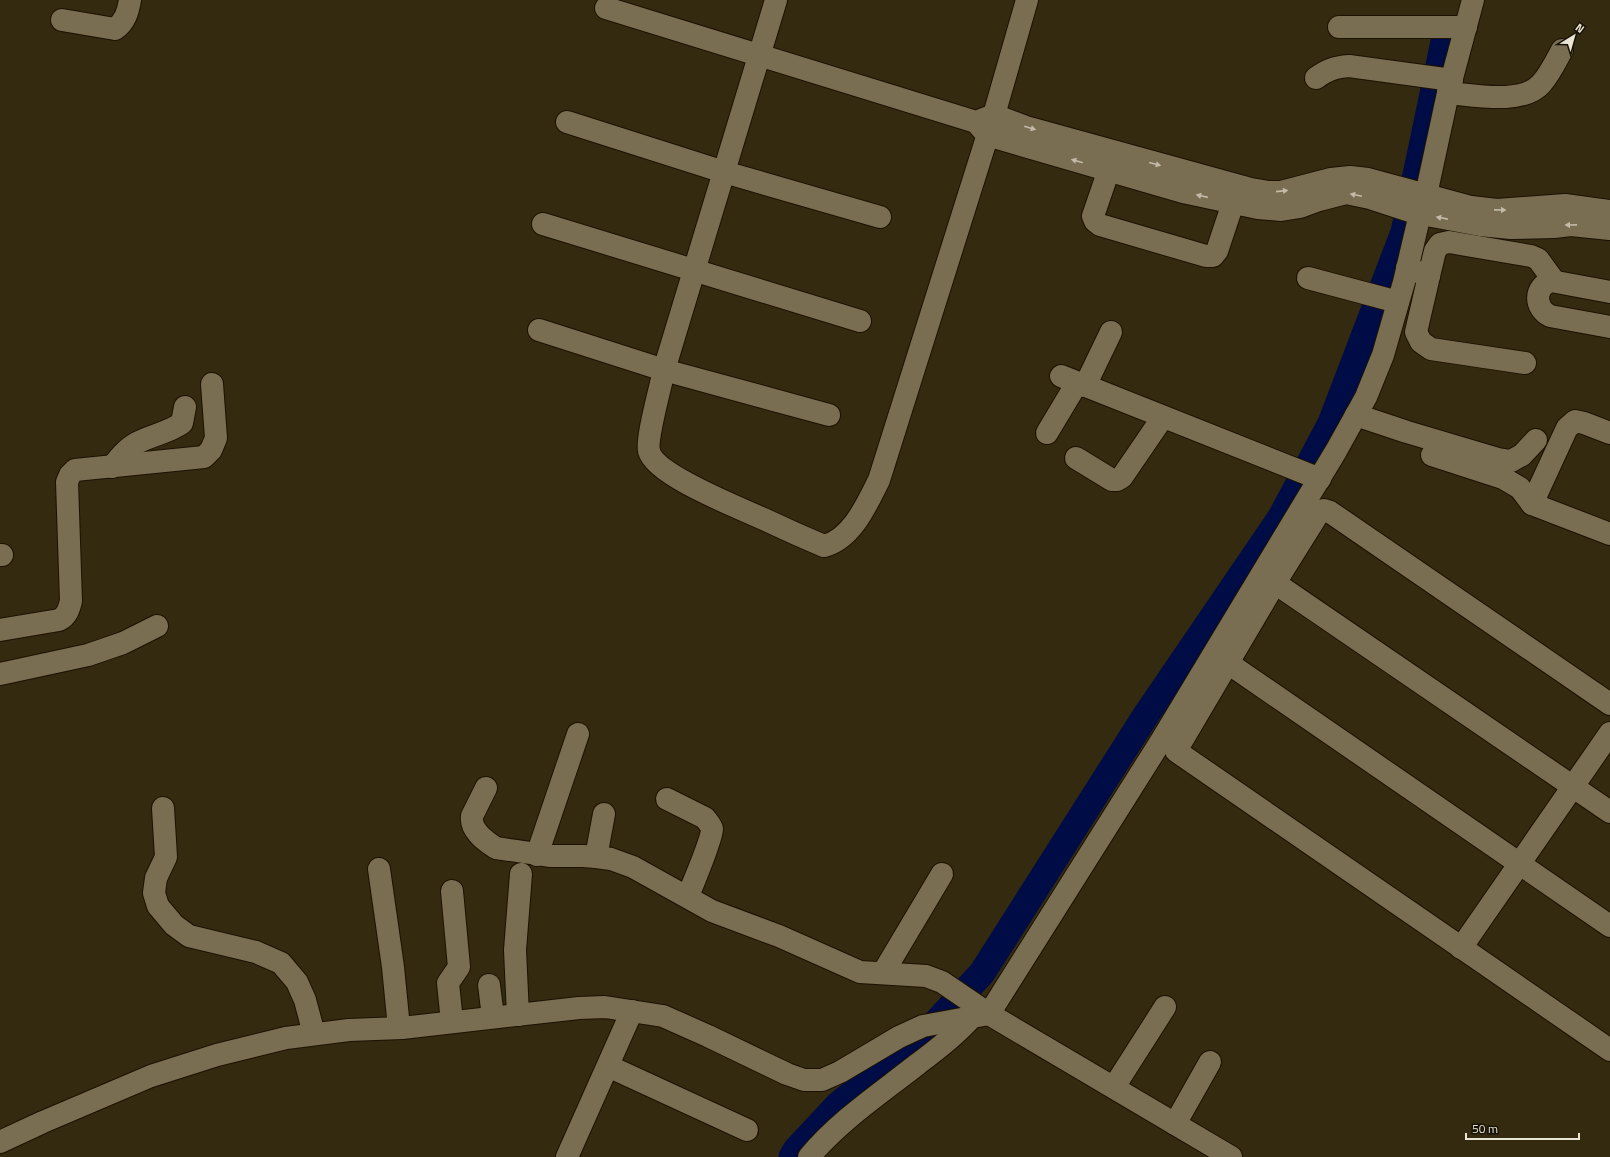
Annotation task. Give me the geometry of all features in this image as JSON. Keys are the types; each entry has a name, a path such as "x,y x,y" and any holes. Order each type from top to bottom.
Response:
{"street":[{"path":"62,20 115,29 122,24 126,17 130,0"},
{"path":"776,0 664,370 652,426 649,450 652,458 670,474 714,498 824,546 833,544 841,539 853,525 879,480 986,124 1027,0"},
{"path":"816,1156 823,1140 874,1097 959,1031 973,1013 1162,741 1316,477 1356,415 1366,397 1383,355 1384,298 1407,268 1421,204 1442,82 1466,26 1473,0"},
{"path":"606,8 759,56 986,124 1112,161 1235,194 1258,208 1281,210 1300,207 1346,193 1370,198 1396,197 1421,204 1480,225 1504,227 1541,227 1571,224 1610,229"},
{"path":"1339,27 1466,26"},
{"path":"1316,78 1328,70 1349,66 1442,82 1512,97 1527,93 1540,85 1562,50"},
{"path":"567,122 724,172 880,217"},
{"path":"1112,161 1093,216 1095,221 1100,225 1206,256 1213,256 1217,251 1235,194"},
{"path":"1421,204 1497,210 1565,205 1610,210"},
{"path":"543,224 860,321"},
{"path":"1525,363 1431,349 1421,342 1416,332 1435,252 1440,244 1449,242 1531,256 1538,259 1554,281"},
{"path":"1407,268 1429,276"},
{"path":"1308,278 1384,298"},
{"path":"1610,292 1554,281 1545,283 1539,290 1538,299 1543,312 1550,316 1610,327"},
{"path":"539,330 664,370 829,416"},
{"path":"1047,433 1074,382 1111,332"},
{"path":"1074,382 1316,477"},
{"path":"0,630 59,620 64,618 69,607 71,601 67,482 70,475 75,470 204,457 211,450 216,438 212,384"},
{"path":"112,467 124,452 136,443 165,433 182,423 185,407"},
{"path":"1356,415 1407,432 1498,459 1511,461 1522,455 1536,440"},
{"path":"1076,458 1112,480 1117,480 1122,477 1163,417"},
{"path":"1532,504 1567,428 1575,421 1610,433"},
{"path":"1432,455 1502,478 1520,488 1532,504 1610,534"},
{"path":"1610,704 1337,516 1324,510 1320,511 1275,583 1176,751 1610,1050"},
{"path":"1275,583 1610,812"},
{"path":"0,674 88,655 123,643 157,626"},
{"path":"1228,663 1610,926"},
{"path":"1461,948 1610,733"},
{"path":"537,854 578,734"},
{"path":"486,788 472,816 473,825 477,832 489,844 496,848 551,856 583,856 611,859 633,867 712,910 779,936 860,972 926,976 942,982 955,990 973,1013 1114,1087 1231,1157"},
{"path":"667,799 705,818 712,828 688,896"},
{"path":"163,808 166,857 156,878 154,893 158,906 174,925 189,936 256,952 281,963 296,982 304,1000 314,1034"},
{"path":"596,857 604,814"},
{"path":"379,869 393,967 399,1028"},
{"path":"518,1015 515,950 521,874"},
{"path":"883,973 942,874"},
{"path":"452,891 459,967 448,983 452,1022"},
{"path":"489,985 493,1018"},
{"path":"0,1142 151,1076 232,1051 286,1038 314,1034 349,1030 399,1028 579,1008 605,1007 663,1016 787,1074 804,1080 822,1080 840,1072 899,1037 923,1026 973,1013"},
{"path":"1114,1087 1165,1007"},
{"path":"567,1157 632,1011"},
{"path":"1175,1124 1210,1062"},
{"path":"608,1066 747,1130"}],"waterway":[{"path":"792,1157 796,1150 839,1104 918,1042 982,973 1146,715 1281,517 1331,423 1404,232 1445,37"}]}
